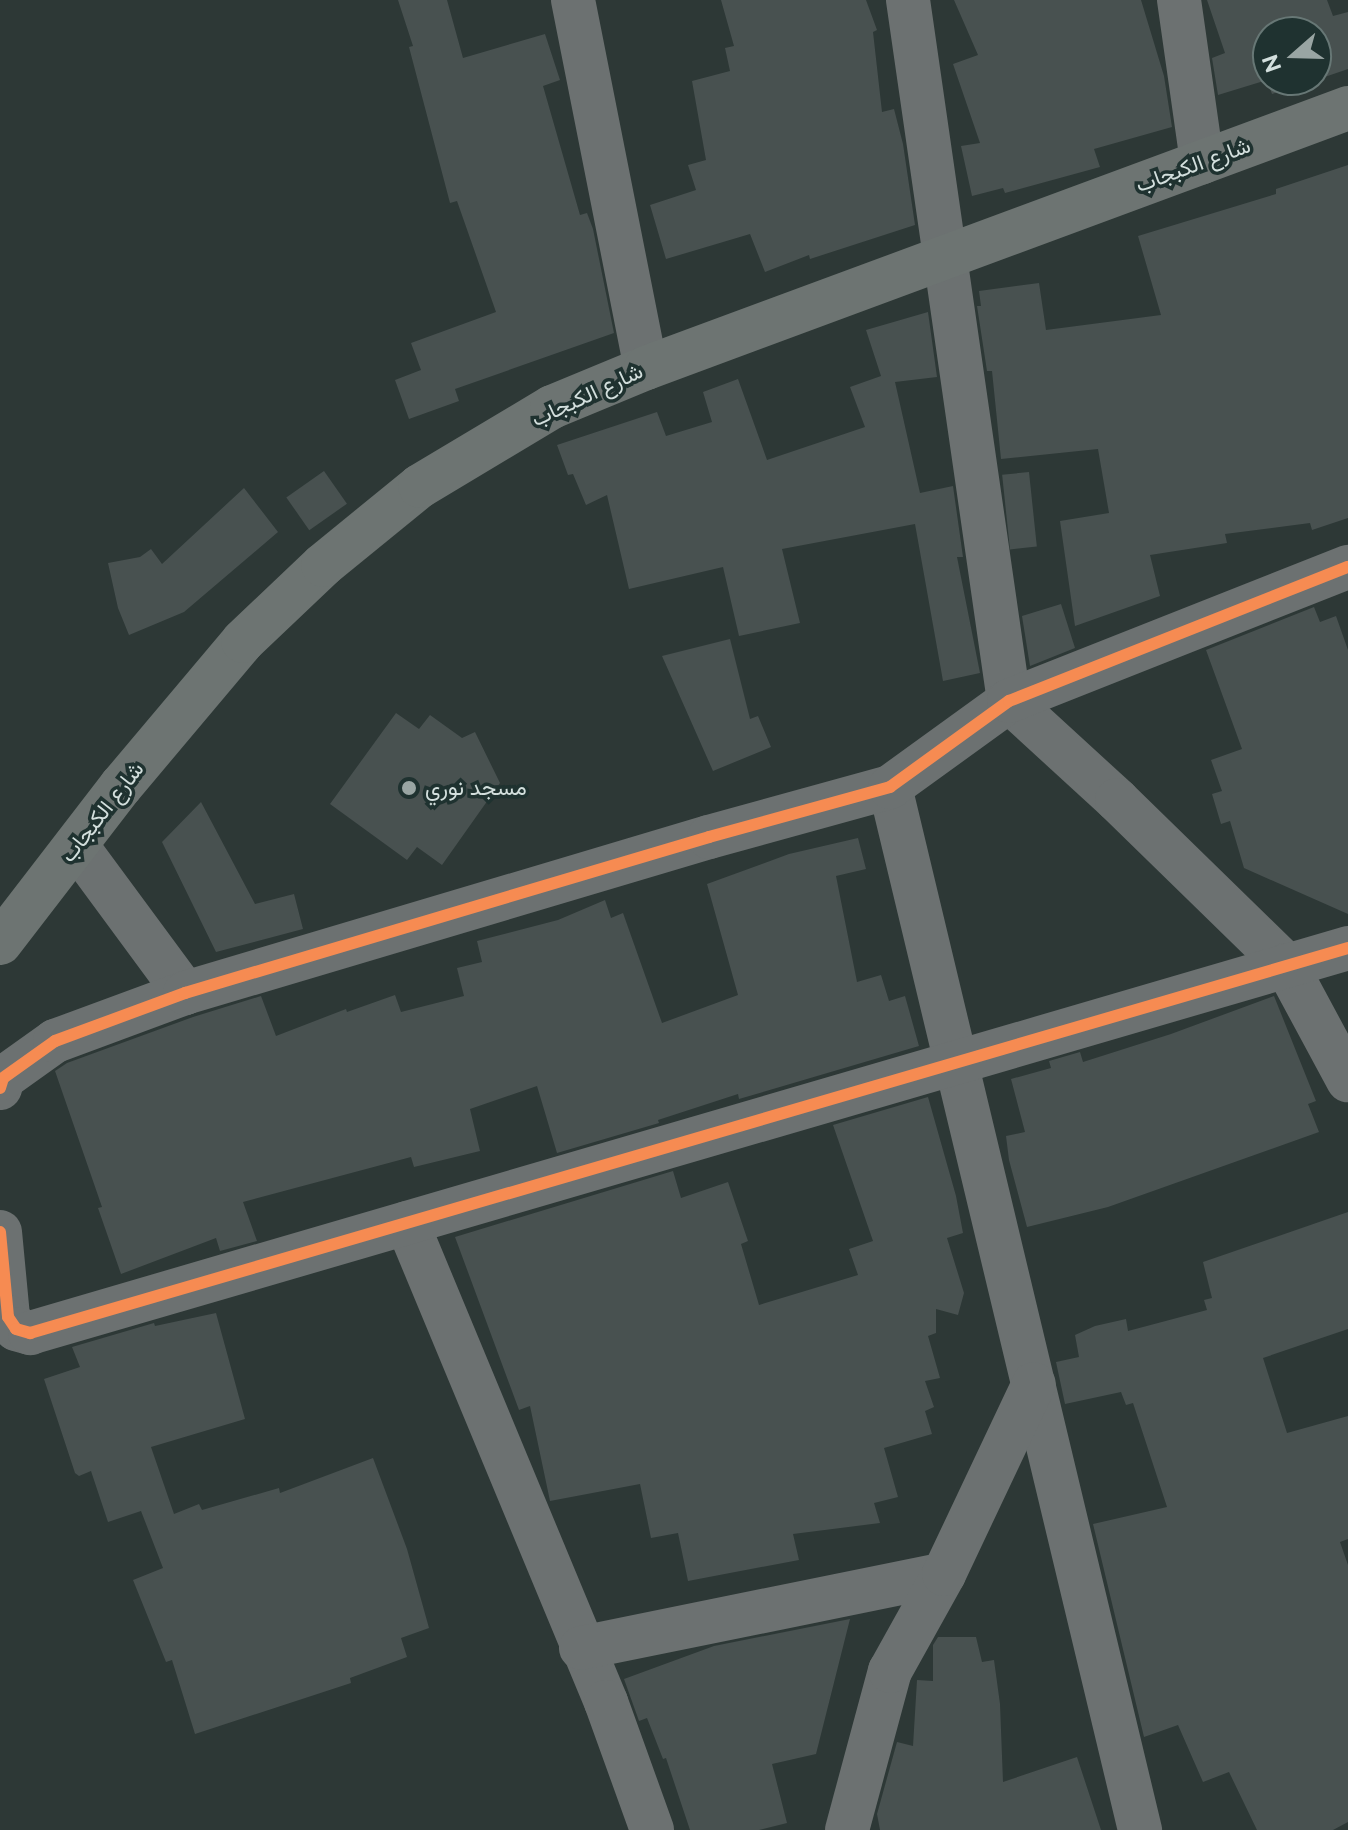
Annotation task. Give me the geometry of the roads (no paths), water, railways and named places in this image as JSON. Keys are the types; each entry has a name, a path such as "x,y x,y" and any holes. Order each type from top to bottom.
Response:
{"main road":[{"name":"شارع الكبجاب","path":"0,943 243,641 323,565 420,486 552,407 646,368 1348,108"}],"street":[{"path":"573,0 646,368"},
{"path":"908,0 1009,701 1117,800 1286,965 1348,1080"},
{"path":"1179,0 1202,162"},
{"path":"0,1088 3,1078 55,1041 185,993 709,837 890,787 1009,701 1348,567"},
{"path":"890,787 1140,1830"},
{"path":"76,845 185,993"},
{"path":"0,1232 8,1317 16,1329 30,1333 1348,948"},
{"path":"407,1223 606,1702 652,1830"},
{"path":"847,1830 890,1671 944,1574 1034,1384"},
{"path":"581,1648 944,1574"}],"place":[{"name":"مسجد نوري","path":"409,788"}]}
